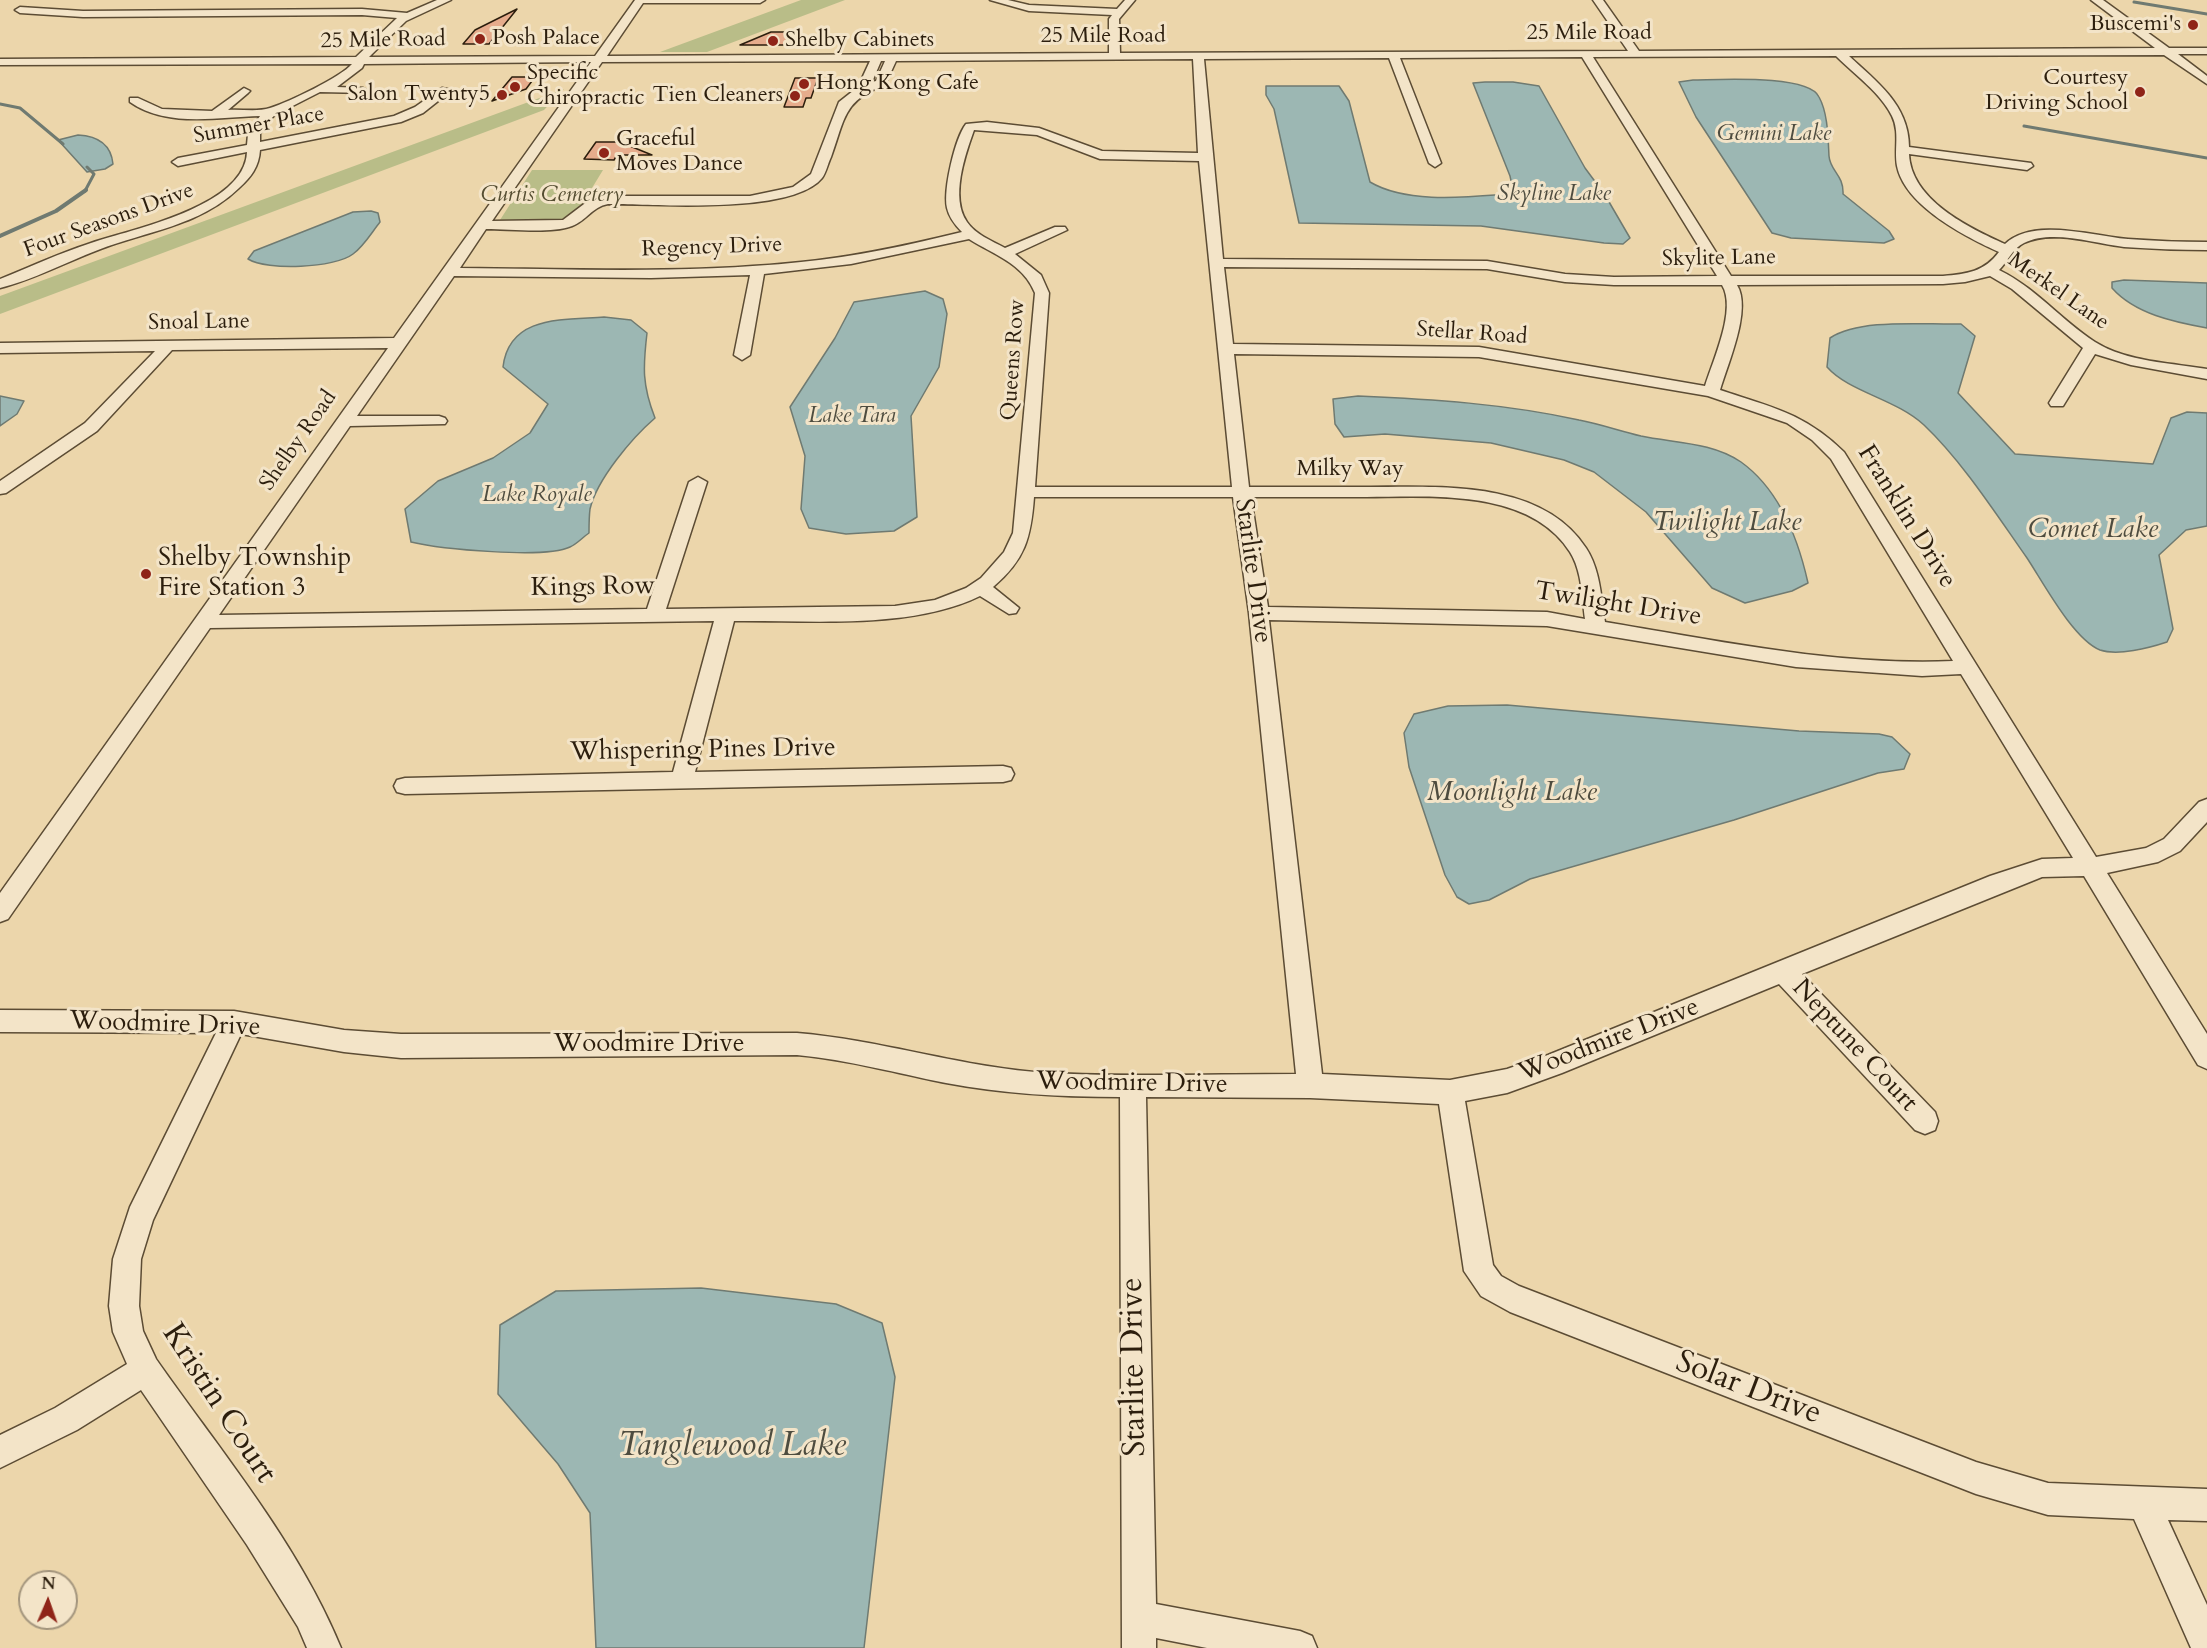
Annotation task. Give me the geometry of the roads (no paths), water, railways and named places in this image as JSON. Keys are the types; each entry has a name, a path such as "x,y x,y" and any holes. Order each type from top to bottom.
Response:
{"street":[{"path":"40,0 15,12 83,14 374,12 407,16"},
{"path":"197,13 213,0"},
{"path":"299,12 314,0"},
{"path":"134,100 142,108 165,115 271,112 316,90 332,86 358,66 358,61 395,24 407,16 446,0"},
{"path":"642,0 760,0"},
{"name":"Shelby Road","path":"0,912 11,878 201,622 398,343 485,225 642,0"},
{"path":"995,0 1029,8 1118,12"},
{"path":"1115,57 1112,25 1118,12 1130,0"},
{"path":"1585,0 1620,53"},
{"path":"1598,0 1635,53"},
{"path":"2096,0 2207,81"},
{"path":"1612,41 1627,41"},
{"name":"25 Mile Road","path":"0,62 2207,51"},
{"path":"1839,53 1891,106 1903,129 1908,178 1928,200 1972,235 2006,250"},
{"path":"1586,54 1734,292 1736,309 1711,392"},
{"path":"1393,55 1435,163"},
{"name":"Starlite Drive","path":"1198,56 1205,157 1241,492 1259,613 1310,1086"},
{"path":"863,89 877,57"},
{"path":"485,225 565,224 576,220 587,206 600,200 750,200 797,190 819,173 845,102 863,89 882,83 892,57"},
{"path":"316,90 363,91"},
{"name":"Summer Place","path":"178,162 397,119 419,110 446,90"},
{"path":"217,113 244,91"},
{"name":"Four Seasons Drive","path":"0,284 85,250 169,224 205,209 234,187 246,174 253,161 256,128 271,112"},
{"name":"Queens Row","path":"981,588 1002,573 1014,555 1022,533 1042,293 1039,282 1006,253 971,234 957,217 953,198 967,131 970,127 987,126 1040,132 1101,155 1205,157"},
{"path":"1904,150 2027,166"},
{"path":"1006,253 1059,230"},
{"name":"Regency Drive","path":"451,272 692,273 758,270 882,255 971,234"},
{"path":"1989,270 1998,264 2006,250 2021,239 2054,235 2132,244 2207,246"},
{"name":"Skylite Lane","path":"1217,263 1487,265 1590,280 1701,282 1727,279 1965,279 1989,270"},
{"path":"742,355 758,270"},
{"name":"Merkel Lane","path":"1989,270 2006,277 2030,294 2092,346 2142,363 2207,374"},
{"name":"Snoal Lane","path":"0,348 398,343"},
{"path":"0,489 91,427 170,345"},
{"path":"2057,403 2092,346"},
{"name":"Stellar Road","path":"1227,349 1479,352 1711,392"},
{"name":"Franklin Drive","path":"1711,392 1793,420 1818,436 1838,456 2207,1057"},
{"path":"343,421 439,421"},
{"path":"655,614 698,482"},
{"name":"Milky Way","path":"1027,492 1458,494 1516,505 1555,525 1578,550 1585,566 1596,626"},
{"path":"981,588 1009,608"},
{"name":"Kings Row","path":"201,622 910,611 947,602 981,588"},
{"name":"Twilight Drive","path":"1259,613 1505,617 1596,626 1796,660 1922,669 1967,667"},
{"path":"682,779 726,614"},
{"name":"Whispering Pines Drive","path":"405,786 1003,774"},
{"name":"Woodmire Drive","path":"0,1021 234,1022 344,1041 401,1046 797,1044 844,1048 947,1071 1048,1085 1310,1086 1450,1092 1507,1081 1553,1065 1998,883 2042,868 2090,867 2150,856 2172,845 2207,808"},
{"name":"Neptune Court","path":"1783,971 1925,1121"},
{"name":"Kristin Court","path":"234,1022 140,1217 127,1259 125,1314 128,1332 145,1370 259,1533 310,1615 324,1648"},
{"name":"Starlite Drive","path":"1133,1087 1138,1633"},
{"name":"Solar Drive","path":"1450,1092 1479,1271 1491,1286 1510,1297 1976,1478 2049,1499 2207,1505"},
{"path":"0,1452 66,1419 145,1370"},
{"path":"2144,1504 2207,1644"},
{"path":"1138,1633 1300,1648"}],"water":[{"name":"Gemini Lake","path":"1761,80 1798,85 1811,90 1822,103 1827,126 1830,161 1841,182 1843,194 1889,231 1894,239 1884,243 1791,238 1772,233 1696,117 1679,82"},
{"name":"Skyline Lake","path":"1513,82 1539,86 1585,168 1605,195 1630,238 1623,244 1481,226 1299,223 1274,109 1266,95 1266,86 1339,86 1349,101 1370,182 1385,189 1402,194 1438,197 1510,194 1513,190 1510,176 1473,83"},
{"path":"78,135 92,137 102,142 110,151 113,164 105,169 87,172 58,140"},
{"path":"353,212 378,213 380,222 361,247 344,259 317,265 285,266 257,263 248,259 254,251"},
{"path":"2124,280 2207,283 2207,328 2156,316 2132,304 2112,288 2112,282"},
{"name":"Lake Tara","path":"925,291 943,299 947,314 939,367 911,416 917,517 894,531 846,534 809,528 801,509 805,456 790,407 835,338 854,302"},
{"name":"Lake Royale","path":"604,317 631,320 647,333 645,376 655,418 626,448 600,485 590,509 589,533 570,547 557,551 539,552 467,550 411,542 405,509 438,481 493,458 530,433 548,404 503,367 507,350 516,338 527,329 556,320"},
{"name":"Comet Lake","path":"1961,324 1975,336 1958,393 2015,454 2153,464 2171,418 2187,412 2207,413 2207,526 2186,530 2159,555 2173,629 2167,642 2124,652 2107,652 2090,644 2069,622 1991,506 1938,439 1913,416 1847,383 1827,367 1830,338 1843,332 1875,325"},
{"path":"0,396 24,401 17,414 0,426"},
{"name":"Twilight Lake","path":"1358,396 1497,406 1552,414 1641,436 1718,450 1741,462 1767,486 1793,532 1808,583 1792,591 1745,603 1712,588 1646,512 1594,472 1564,460 1491,443 1385,434 1344,437 1335,424 1333,399"},
{"name":"Moonlight Lake","path":"1507,705 1799,731 1879,734 1892,737 1910,754 1904,769 1878,773 1734,820 1530,879 1489,900 1469,904 1457,897 1445,875 1409,767 1404,733 1414,714 1448,706"},
{"name":"Tanglewood Lake","path":"701,1288 836,1304 882,1323 895,1377 864,1648 596,1648 590,1513 558,1464 498,1394 500,1325 556,1291"}],"waterway":[{"path":"2134,2 2207,14"},
{"path":"0,104 20,108 63,144"},
{"path":"2024,126 2207,158"},
{"path":"85,191 94,174 87,167"},
{"path":"0,236 56,211 85,191"}],"place":[{"name":"Buscemi's","path":"2193,25"},
{"name":"Posh Palace","path":"480,39"},
{"name":"Shelby Cabinets","path":"773,41"},
{"name":"Hong Kong Cafe","path":"804,84"},
{"name":"Specific Chiropractic","path":"515,87"},
{"name":"Courtesy Driving School","path":"2140,92"},
{"name":"Salon Twenty5","path":"502,95"},
{"name":"Tien Cleaners","path":"795,96"},
{"name":"Graceful Moves Dance","path":"604,153"},
{"name":"Shelby Township Fire Station 3","path":"146,574"}],"park label":[{"name":"Curtis Cemetery","path":"552,196"}]}
